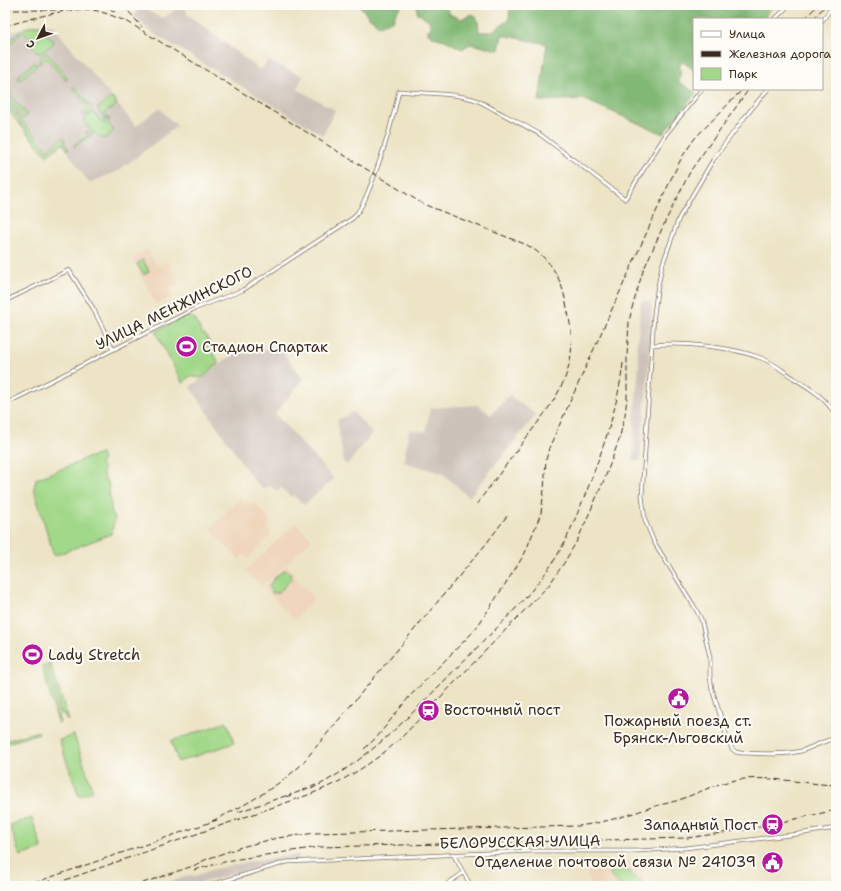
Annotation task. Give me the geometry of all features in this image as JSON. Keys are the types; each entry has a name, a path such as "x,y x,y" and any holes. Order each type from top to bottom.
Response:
{"street":[{"path":"775,18 789,5"},
{"path":"823,20 830,10 828,5"},
{"name":"УЛИЦА МЕНЖИНСКОГО","path":"5,404 196,308 243,290 353,218 363,202 373,180 391,126 399,91 441,94 475,100 541,135 626,199 666,134 701,90"},
{"path":"767,90 721,148 679,218 662,266 657,291 644,446 642,505 648,528 654,542 681,584 702,622 710,657 710,678 712,688 732,749 741,753 786,754 800,751 835,737"},
{"path":"5,301 69,270 93,308 113,349"},
{"path":"653,345 687,344 714,348 762,359 778,367 816,392 830,405 836,414"},
{"name":"БЕЛОРУССКАЯ УЛИЦА","path":"207,886 287,862 532,851 658,850 685,848 836,828"},
{"path":"453,854 471,886"},
{"path":"444,886 463,873"}],"shaded area":[{"path":"181,5 186,8 187,14 260,70 268,61 303,76 297,89 335,110 323,135 148,30 134,15 140,6 159,17 165,17"},
{"path":"51,24 136,126 159,108 177,126 118,171 89,183 63,145 47,157 5,108 5,33"},
{"path":"148,249 157,266 168,261 179,283 170,289 173,296 156,305 133,260 136,258 134,256"},
{"path":"641,300 652,302 650,349 640,461 633,461 634,420 639,365 637,345"},
{"path":"267,349 282,351 303,379 275,414 334,479 304,505 293,495 291,497 281,488 277,491 269,485 264,490 255,482 190,387 233,354"},
{"path":"509,395 536,415 469,497 442,473 404,462 409,429 426,432 430,408 478,405 491,415"},
{"path":"353,412 372,433 348,464 344,464 337,420"},
{"path":"239,499 244,504 255,503 270,519 268,526 271,535 248,558 244,554 239,559 213,533 214,532 211,528"},
{"path":"295,523 312,539 262,587 246,571"},
{"path":"287,565 313,597 313,601 295,619 263,588"},
{"path":"299,854 299,859 263,866 190,886 158,886 214,869"},
{"path":"630,859 636,860 671,885 593,886 586,873 590,867"}],"green space":[{"path":"359,5 402,5 395,14 393,20 380,26 369,17"},
{"path":"417,5 445,5 449,11 449,14 461,19 473,14 478,20 479,32 491,32 509,20 510,5 774,5 764,18 693,18 693,69 682,61 679,68 681,70 679,82 696,93 663,134 583,99 539,101 547,44 502,35 499,50 470,44 462,49 445,40 428,34 428,30 431,29 429,20 417,13"},
{"path":"40,25 54,41 54,43 42,53 38,53 29,42 32,39 30,39 23,32 5,49 5,44 24,28"},
{"path":"45,54 48,54 67,77 66,81 46,58 40,63 39,62 40,58"},
{"path":"34,63 38,64 20,80 18,78 19,75"},
{"path":"74,86 92,107 92,111 86,115 82,114 89,107 72,88"},
{"path":"5,89 27,115 24,119 5,95"},
{"path":"111,98 116,101 116,105 105,113 110,119 105,118 98,108"},
{"path":"5,99 24,124 47,150 63,137 65,140 64,142 69,149 68,150 63,144 61,144 46,155 5,106"},
{"path":"92,113 95,114 104,124 106,123 103,119 110,121 108,123 114,131 104,138 100,137 95,132 74,147 75,144 87,136 86,132 88,131 89,134 92,132 83,120"},
{"path":"142,260 149,271 144,275 137,264"},
{"name":"Стадион Спартак","path":"186,316 195,319 203,335 205,334 218,361 217,365 213,367 206,375 200,378 191,376 188,377 183,384 156,333 157,331"},
{"path":"101,454 103,460 100,464 103,468 105,481 108,482 112,514 115,517 111,534 54,556 34,489 36,479 83,459"},
{"path":"285,570 290,573 291,580 278,593 272,593 269,588 271,583"},
{"path":"50,663 69,720 66,720 64,714 62,714 47,664"},
{"path":"45,665 60,715 58,716 60,722 58,723 42,666"},
{"path":"227,722 234,743 178,762 171,741"},
{"path":"38,731 39,733 5,744 5,741"},
{"path":"74,735 93,791 79,796 59,740"},
{"path":"32,818 42,849 20,856 10,825"},
{"path":"616,865 622,866 647,886 627,887 619,885 610,874 610,869"}],"railway":[{"path":"103,5 115,12"},
{"path":"123,5 142,27"},
{"path":"805,18 818,5"},
{"path":"814,18 826,5"},
{"path":"5,26 49,14 84,9 102,12 128,22 423,204 527,245 548,262 558,277 561,285 570,324 572,338 570,360 567,371 559,392 547,411 475,506"},
{"path":"5,10 56,10"},
{"path":"364,749 377,737 409,697 471,634 525,553 541,513 546,460 549,448 671,179 682,157 695,138 742,90"},
{"path":"48,886 308,795 357,772 400,739 549,585 578,539 605,478 619,440 625,415 627,398 629,322 643,271 691,170 748,90"},
{"path":"311,789 330,779 365,755 398,727 512,612 538,583 555,560 586,493 598,461 609,429 621,380 623,363"},
{"path":"212,821 235,810 258,796 280,782 300,766 486,544 507,516"},
{"path":"134,886 193,866 207,859 241,847 277,838 316,833 578,826 614,819 675,801 729,781 773,779 836,785"},
{"path":"286,797 316,785"},
{"path":"238,812 291,794"},
{"path":"194,870 232,860 319,847 687,838 750,829 836,810"},
{"path":"25,886 217,820"},
{"path":"37,886 53,880"}],"place":[{"name":"Стадион Спартак","path":"187,347"},
{"name":"Lady Stretch","path":"32,655"},
{"name":"Пожарный поезд ст. Брянск-Льговский","path":"678,698"},
{"name":"Восточный пост","path":"429,710"},
{"name":"Западный Пост","path":"773,825"},
{"name":"Отделение почтовой связи № 241039","path":"772,862"}]}
